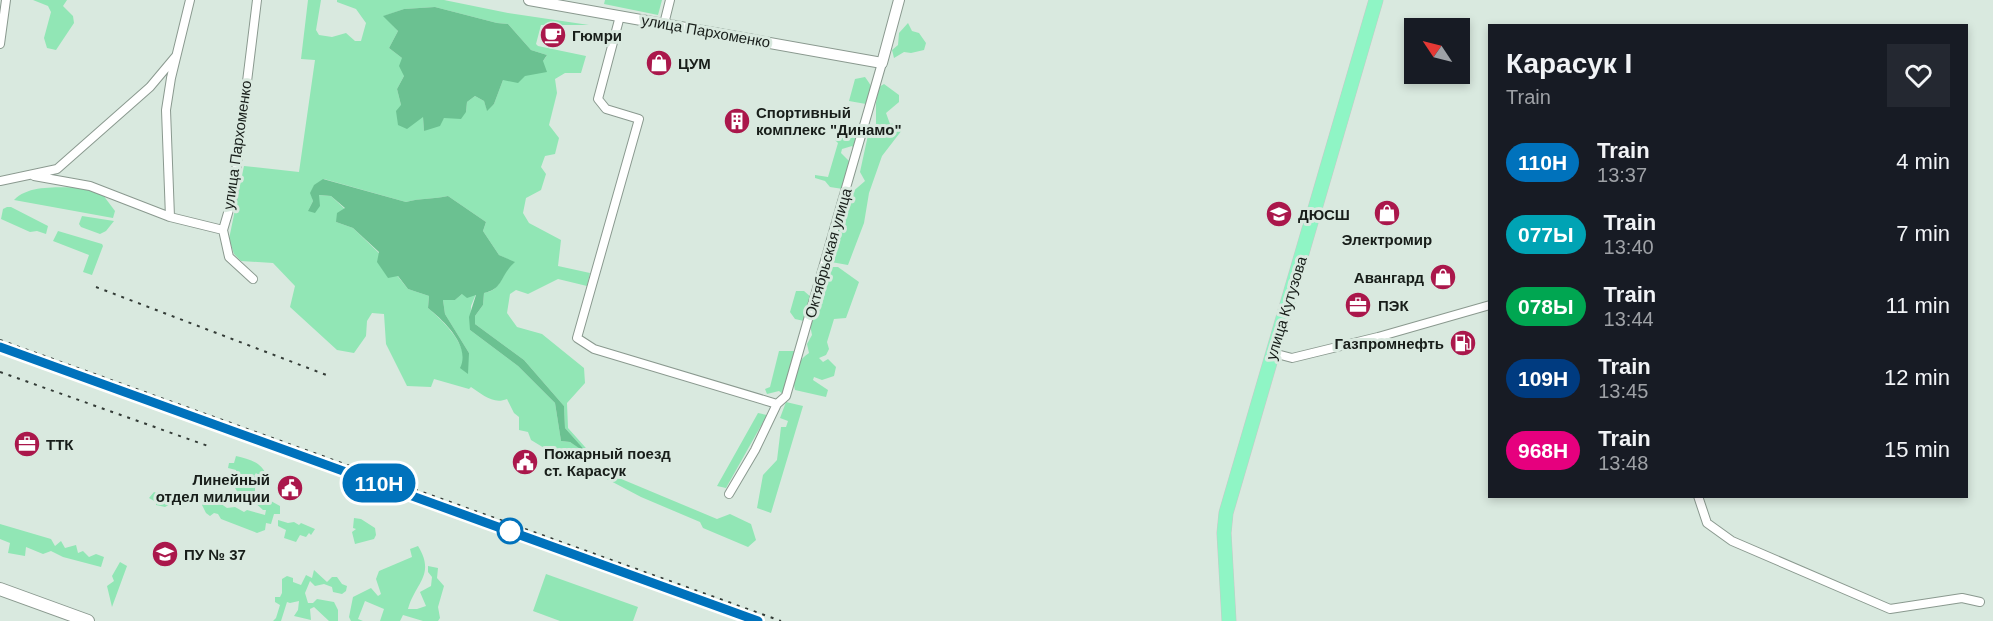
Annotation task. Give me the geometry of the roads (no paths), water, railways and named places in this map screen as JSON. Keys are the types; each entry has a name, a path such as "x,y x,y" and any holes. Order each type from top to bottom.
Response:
{"main road":[{"name":"улица Кутузова","path":"1229,621 1224,533 1226,513 1376,0"},
{"path":"0,589 88,621"}],"street":[{"path":"0,44 6,0"},
{"path":"170,217 166,110 190,0"},
{"name":"улица Пархоменко","path":"253,279 229,256 223,230 233,196 257,0"},
{"name":"улица Пархоменко","path":"529,0 882,63"},
{"path":"664,24 670,0"},
{"name":"Октябрьская улица","path":"729,494 755,450 777,404 786,396 898,0"},
{"path":"620,16 598,99 606,109 639,119 577,338 594,349 777,404"},
{"path":"0,181 57,169 150,87 176,56"},
{"path":"28,175 90,186 170,217 223,230"},
{"path":"1273,353 1292,358 1389,334 1488,305"},
{"path":"1699,498 1707,523 1732,541 1890,609 1962,598 1980,602"}],"railway":[{"path":"96,287 329,376"},
{"path":"0,340 781,621"},
{"path":"0,372 208,446"}],"train":[{"name":"110Н","path":"0,347 758,621"}],"place":[{"name":"Гюмри","path":"553,35"},
{"name":"ЦУМ","path":"659,63"},
{"name":"Спортивный комплекс \"Динамо\"","path":"737,121"},
{"name":"Электромир","path":"1387,213"},
{"name":"ДЮСШ","path":"1279,214"},
{"name":"Авангард","path":"1443,277"},
{"name":"ПЭК","path":"1358,305"},
{"name":"Газпромнефть","path":"1463,343"},
{"name":"ТТК","path":"27,444"},
{"name":"Пожарный поезд ст. Карасук","path":"525,462"},
{"name":"Линейный отдел милиции","path":"290,488"},
{"name":"ПУ № 37","path":"165,554"}]}
